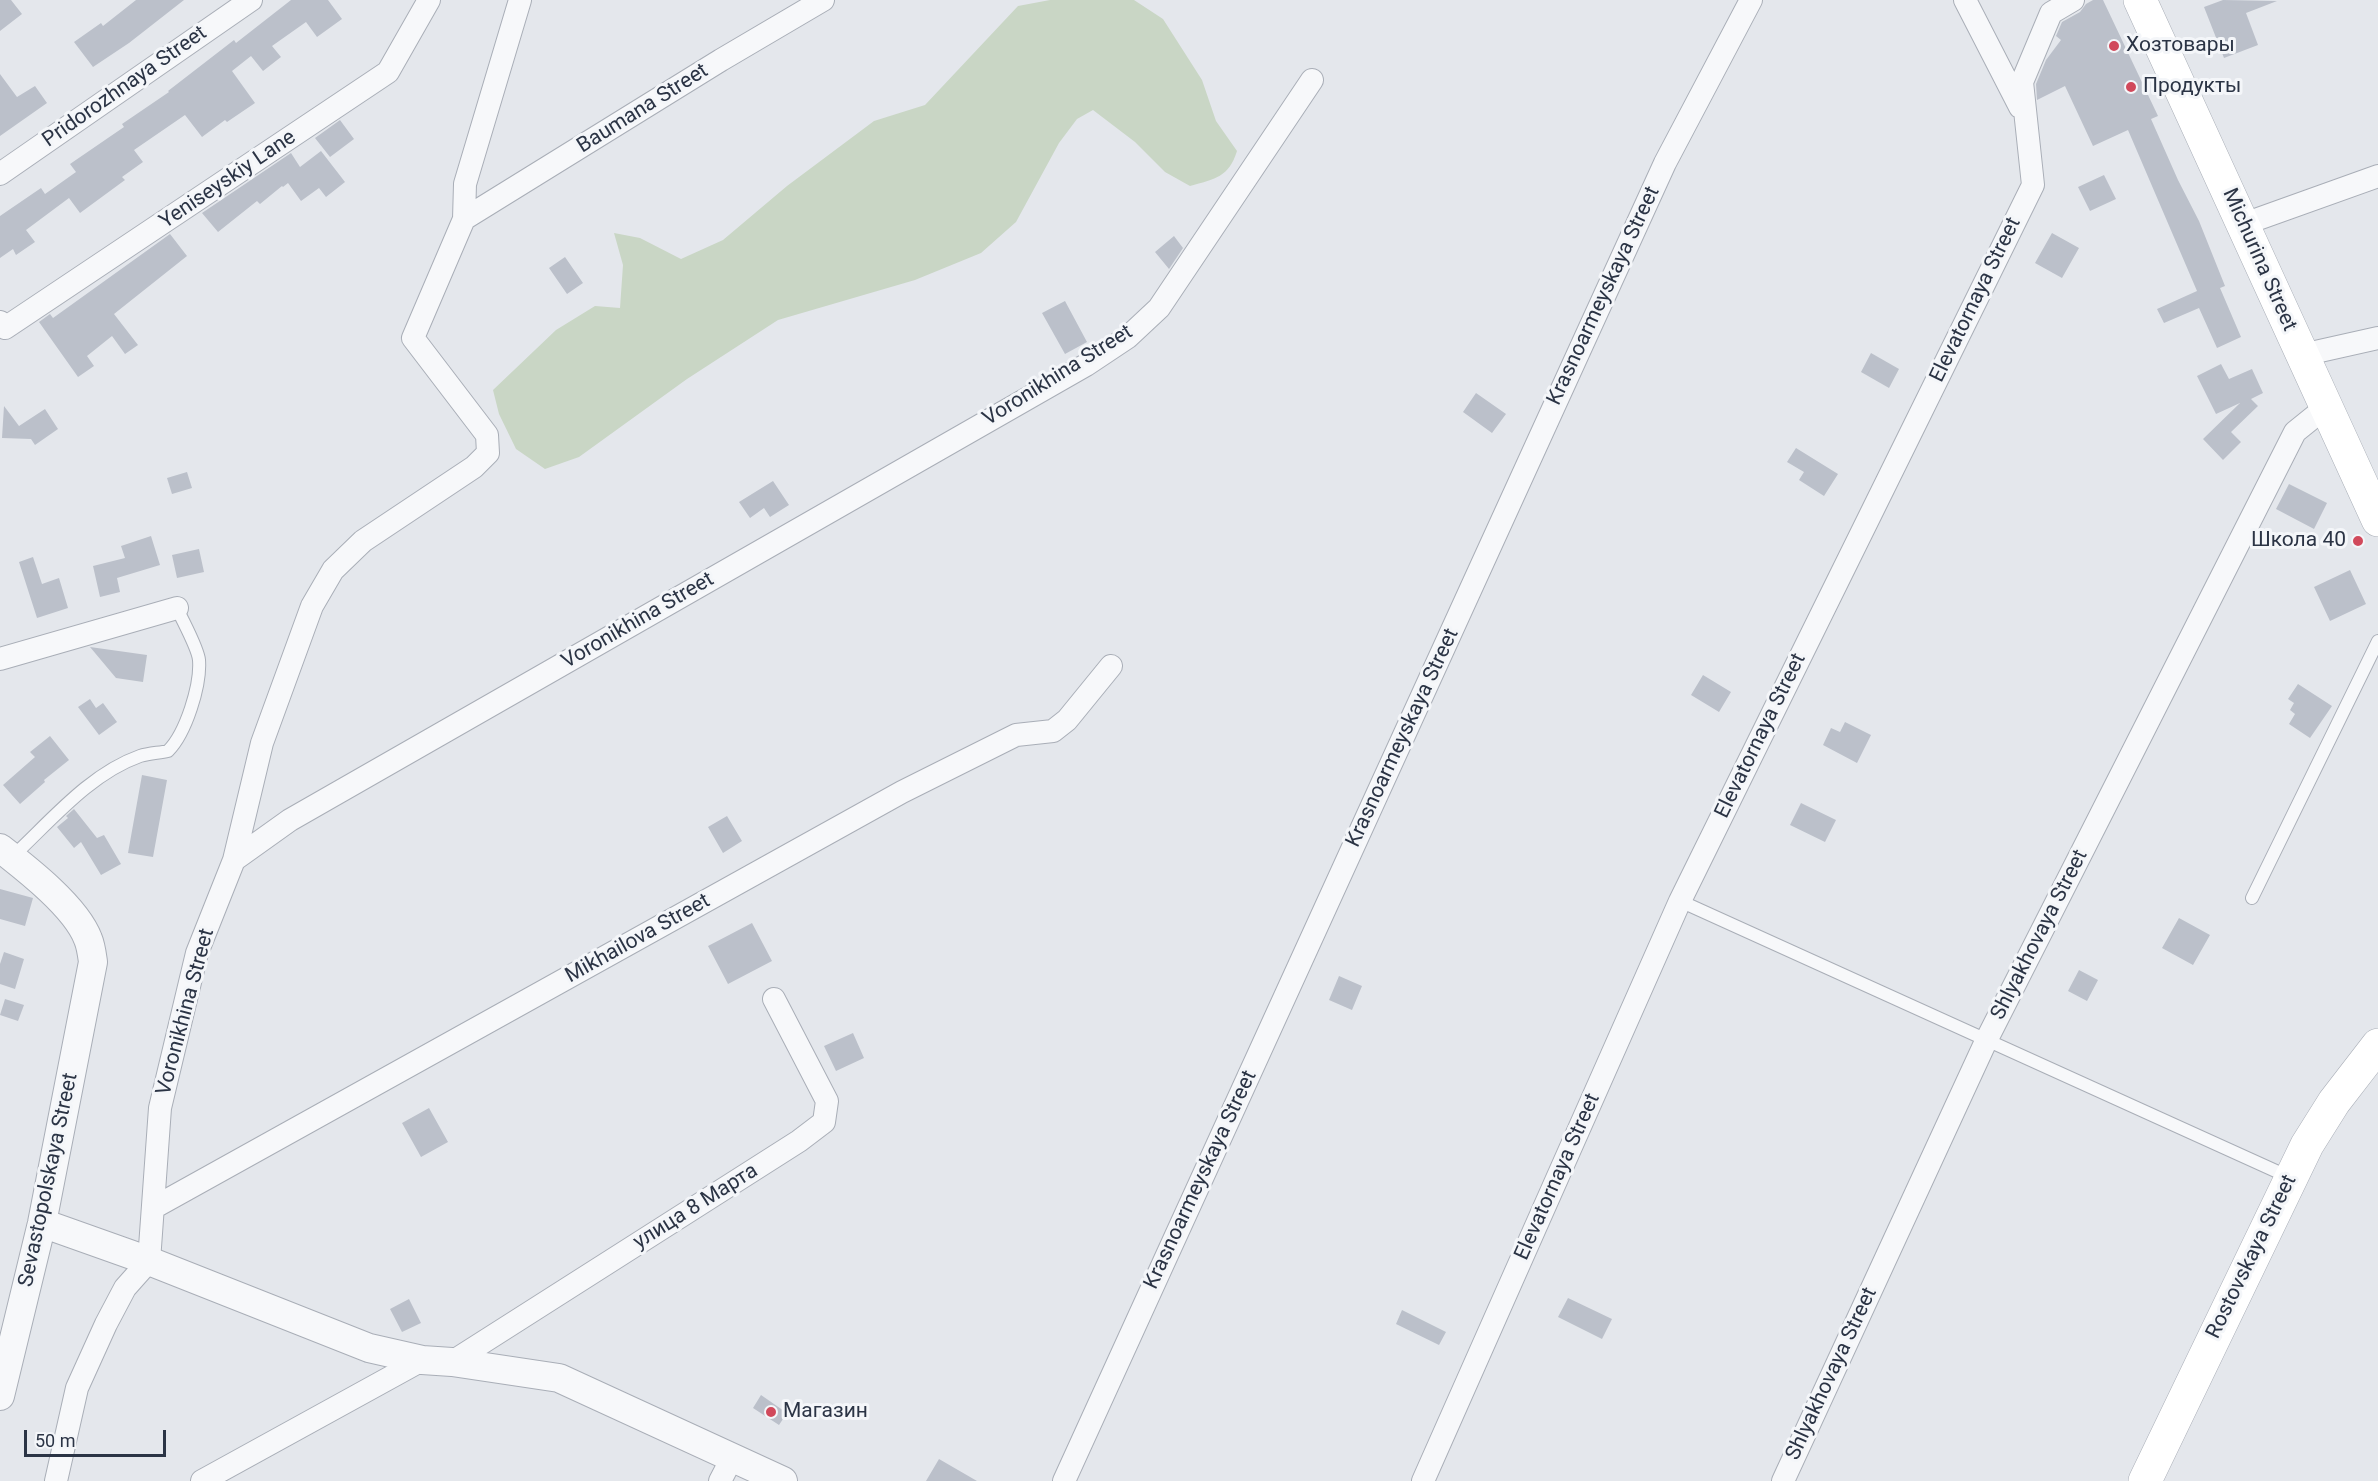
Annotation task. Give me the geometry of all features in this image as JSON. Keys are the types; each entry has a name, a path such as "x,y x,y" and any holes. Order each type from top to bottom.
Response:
{"main road":[{"name":"Michurina Street","path":"2148,2 2302,355 2378,520"},
{"name":"Rostovskaya Street","path":"2145,1481 2307,1145 2334,1102 2378,1045"}],"street":[{"name":"Pridorozhnaya Street","path":"0,174 250,0"},
{"name":"Yeniseyskiy Lane","path":"0,321 5,328 388,72 429,0"},
{"path":"234,860 262,743 312,606 333,570 363,542 474,467 488,453 487,435 413,338 464,219 465,184 520,0"},
{"name":"Baumana Street","path":"464,219 721,60 824,0"},
{"name":"Krasnoarmeyskaya Street","path":"1064,1481 1665,163 1751,0"},
{"path":"1965,0 2025,117"},
{"name":"Elevatornaya Street","path":"1423,1481 1680,901 2033,185 2022,82 2051,13 2073,0"},
{"name":"Voronikhina Street","path":"149,1261 160,1108 197,953 234,860 290,820 1076,370 1128,337 1158,308 1312,80"},
{"path":"2244,224 2378,176"},
{"path":"2302,355 2378,338"},
{"name":"Shlyakhovaya Street","path":"1782,1481 1987,1039 2295,432 2326,407"},
{"path":"0,659 177,608"},
{"name":"Mikhailova Street","path":"153,1208 902,792 1016,735 1053,730 1067,720 1111,666"},
{"name":"Sevastopolskaya Street","path":"0,1396 42,1223 93,962 88,938 71,912 42,882 6,853"},
{"name":"улица 8 Марта","path":"452,1362 799,1141 824,1122 827,1101 774,999"},
{"path":"42,1223 149,1261 369,1348 422,1360 452,1362 559,1378 726,1469 783,1481"},
{"path":"56,1481 77,1388 125,1288 149,1261"},
{"path":"201,1481 422,1360"}],"lane":[{"path":"6,853 94,783 136,758 168,751 177,740 196,691 199,659 177,608"},
{"path":"2252,898 2378,641"},
{"path":"1680,901 2290,1177"}],"green space":[{"path":"1050,0 1134,0 1163,19 1202,80 1216,121 1237,151 1234,160 1225,172 1214,179 1190,186 1165,172 1135,142 1093,110 1077,119 1059,143 1016,222 981,253 915,280 778,320 687,379 579,457 545,469 516,449 499,414 493,390 556,330 595,306 620,308 623,265 614,233 640,238 681,259 723,240 787,186 874,121 925,105 1018,6"}],"building":[{"path":"0,0 11,0 22,14 0,31"},
{"path":"136,0 184,0 129,43 93,67 74,42 101,23 103,26"},
{"path":"291,0 328,0 342,19 317,37 306,22 272,46 281,57 263,71 251,56 232,71 255,103 227,122 225,120 202,137 185,115 134,150 143,162 122,177 125,180 80,213 69,198 26,230 35,242 16,255 13,249 0,258 0,216 41,188 45,194 76,172 70,164 124,127 122,124 169,92 234,40 236,43"},
{"path":"2093,0 2103,0 2158,116 2151,119 2199,221 2225,286 2220,288 2241,337 2217,348 2199,308 2164,323 2157,309 2197,291 2128,130 2093,146 2065,86 2037,100 2036,84 2046,60 2061,40 2056,36 2062,22 2080,12 2086,4"},
{"path":"2223,0 2277,1 2246,13 2258,45 2224,58 2204,7"},
{"path":"0,74 17,97 35,86 47,103 0,136"},
{"path":"340,120 354,139 330,157 315,138"},
{"path":"321,151 345,182 326,197 319,188 301,201 288,183 260,204 257,201 218,232 202,213 291,153 300,167"},
{"path":"2104,175 2116,199 2090,211 2078,187"},
{"path":"2052,233 2079,248 2062,278 2035,263"},
{"path":"170,234 187,256 114,314 138,345 125,354 112,336 87,356 94,366 78,377 39,322 50,314 53,318"},
{"path":"1174,236 1183,248 1169,269 1155,252"},
{"path":"565,257 583,283 567,294 549,268"},
{"path":"1065,301 1087,342 1065,354 1042,313"},
{"path":"1871,353 1899,369 1889,388 1861,372"},
{"path":"2221,364 2229,379 2252,369 2263,393 2251,399 2258,406 2231,432 2241,442 2223,460 2203,439 2240,403 2216,414 2197,376"},
{"path":"1476,393 1506,414 1492,433 1463,412"},
{"path":"4,406 19,426 45,409 58,429 35,445 31,439 2,438"},
{"path":"1796,448 1838,474 1824,496 1799,480 1804,472 1787,462"},
{"path":"187,472 192,488 172,494 167,478"},
{"path":"773,481 789,505 770,517 764,508 750,518 739,502"},
{"path":"2289,484 2327,503 2314,529 2276,509"},
{"path":"151,536 160,565 117,578 120,592 100,597 93,566 125,558 121,546"},
{"path":"199,549 204,572 177,578 172,555"},
{"path":"33,557 42,584 59,578 68,608 37,618 19,562"},
{"path":"2350,570 2366,604 2330,621 2314,587"},
{"path":"90,647 147,655 143,682 116,678"},
{"path":"1703,675 1731,692 1719,712 1691,695"},
{"path":"2298,684 2332,706 2310,738 2289,724 2295,714 2290,710 2294,703 2288,699"},
{"path":"90,699 96,708 103,703 117,722 99,735 78,707"},
{"path":"1845,722 1871,735 1857,763 1823,745 1831,728 1840,732"},
{"path":"50,736 69,760 44,780 45,782 20,804 3,785 35,757 30,752"},
{"path":"142,775 167,780 153,857 128,853"},
{"path":"1801,803 1836,820 1825,842 1790,825"},
{"path":"74,809 97,838 104,835 121,864 101,875 81,842 74,848 57,827 68,818 66,816"},
{"path":"727,816 742,841 723,853 708,827"},
{"path":"0,889 33,898 25,926 0,919"},
{"path":"2179,918 2210,935 2193,965 2162,948"},
{"path":"752,923 772,961 728,984 708,946"},
{"path":"4,952 24,959 15,989 0,984 0,964"},
{"path":"2079,970 2098,980 2087,1001 2068,991"},
{"path":"1339,976 1362,986 1352,1010 1329,1000"},
{"path":"5,999 24,1005 18,1021 0,1015"},
{"path":"853,1033 864,1058 836,1071 824,1046"},
{"path":"429,1108 448,1142 421,1157 402,1123"},
{"path":"1568,1298 1612,1319 1602,1339 1558,1317"},
{"path":"409,1299 421,1323 402,1332 390,1309"},
{"path":"1402,1310 1446,1332 1439,1345 1396,1324"},
{"path":"761,1395 787,1413 779,1425 753,1408"},
{"path":"939,1459 977,1481 926,1481"}],"place":[{"name":"Хозтовары","path":"2114,46"},
{"name":"Продукты","path":"2131,87"},
{"name":"Школа 40","path":"2358,541"},
{"name":"Магазин","path":"771,1412"}]}
